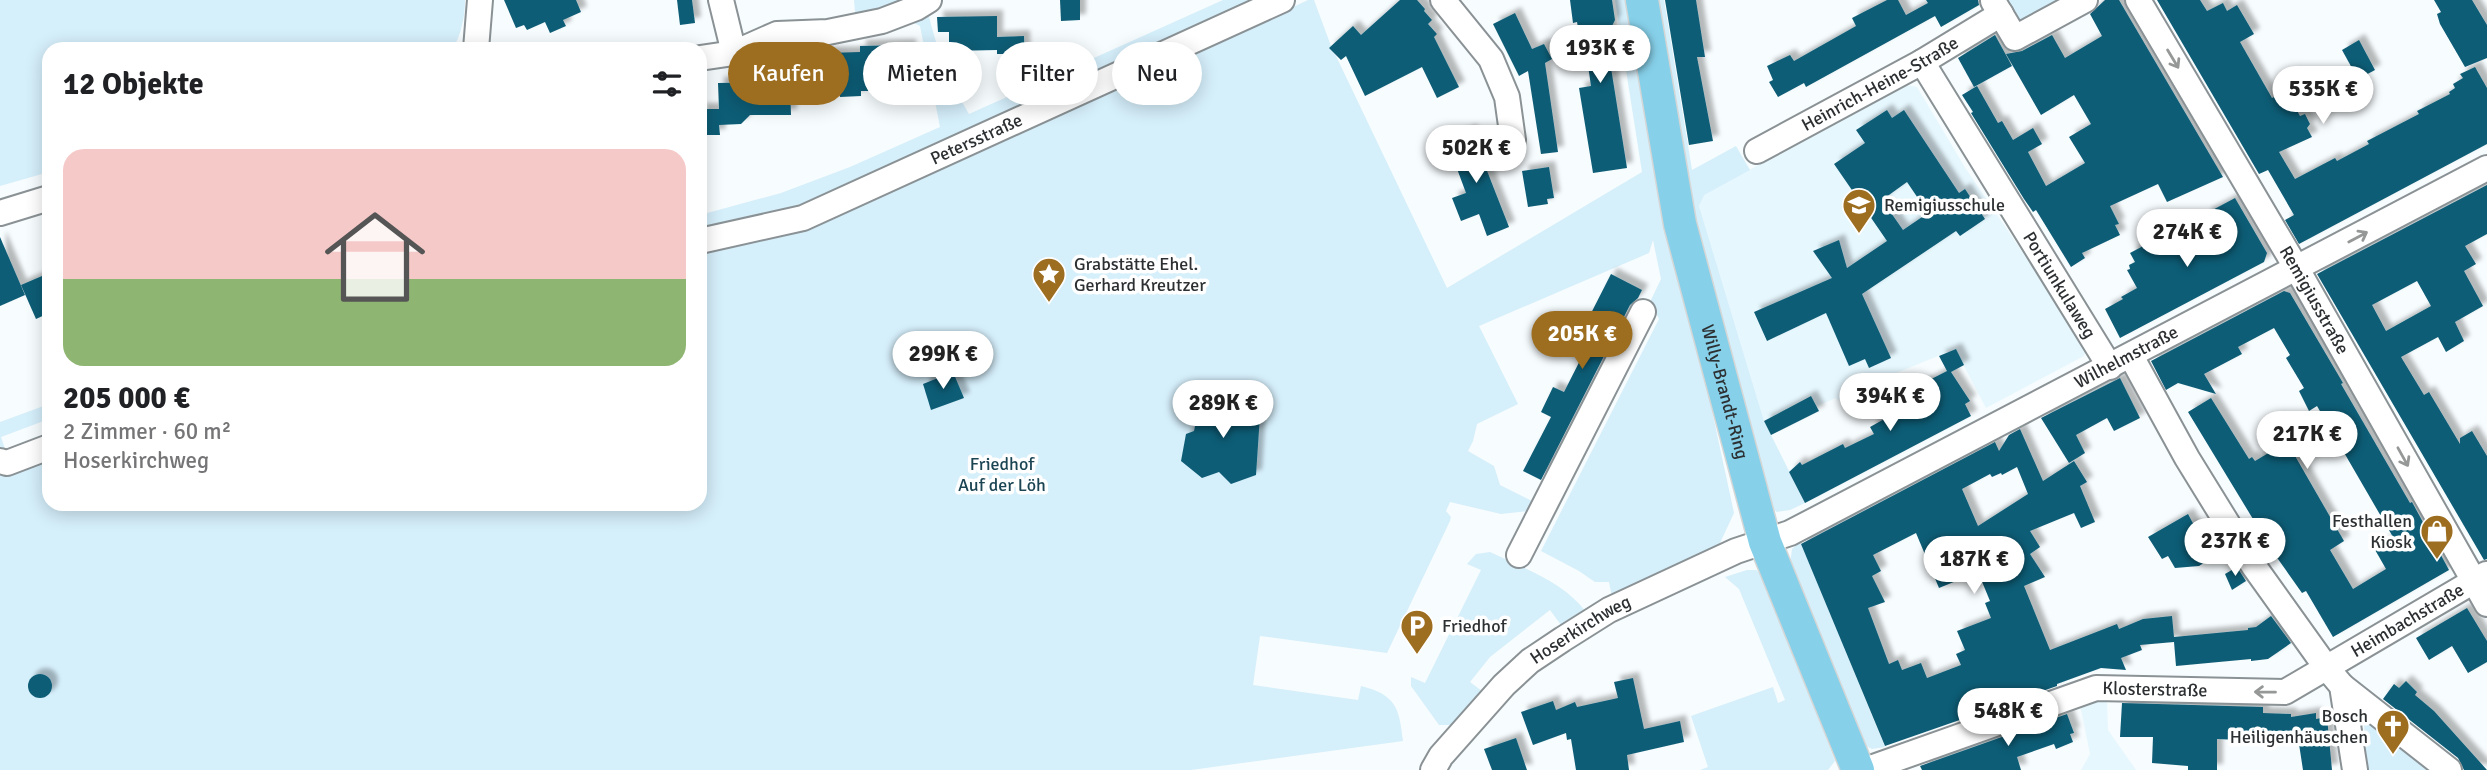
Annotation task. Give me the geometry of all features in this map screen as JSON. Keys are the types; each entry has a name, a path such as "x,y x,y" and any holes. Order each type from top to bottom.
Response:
{"main road":[{"name":"Willy-Brandt-Ring","path":"1642,0 1680,224 1765,542 1858,770"}],"street":[{"path":"477,42 480,0"},
{"path":"721,0 731,42"},
{"path":"759,42 777,34 828,32 882,21 929,0"},
{"name":"Petersstraße","path":"707,239 803,218 1282,0"},
{"path":"1443,0 1491,59 1507,97 1513,140"},
{"path":"1997,7 2015,38 2085,0"},
{"name":"Remigiusstraße","path":"2138,0 2480,578 2487,604"},
{"name":"Heinrich-Heine-Straße","path":"1757,151 1922,62 1997,7"},
{"path":"707,57 728,54"},
{"name":"Portiunkulaweg","path":"1922,62 2180,447 2253,565 2342,686"},
{"name":"Wilhelmstraße","path":"1765,542 1790,533 2487,168"},
{"path":"0,213 42,200"},
{"path":"1518,555 1643,312"},
{"path":"0,461 7,463 42,450"},
{"name":"Hoserkirchweg","path":"1433,770 1441,756 1504,685 1530,661 1609,610 1736,551 1765,542"},
{"name":"Heimbachstraße","path":"2326,667 2480,578"},
{"name":"Klosterstraße","path":"1865,770 2096,688 2286,692 2326,667"},
{"path":"2342,686 2355,770"},
{"path":"2342,686 2449,770"}],"shaded area":[{"name":"Remigiusschule","path":"1906,85 1917,87 1966,169 2087,347 2084,356 1986,408 1955,349 1877,381 1838,401 1836,398 1817,406 1811,395 1764,421 1699,206 1703,195"},
{"path":"2107,701 2108,730 2136,770 2081,770 2090,754 2080,705"}],"green space":[{"path":"0,0 465,0 462,25 456,42 42,42 42,174 0,186"},
{"path":"854,0 911,0 856,22"},
{"path":"1223,0 1258,0 1164,42 1129,42"},
{"name":"Friedhof Auf der Löh","path":"1308,0 1314,0 1331,46 1329,48 1336,56 1447,288 1642,172 1615,0 1627,0 1661,174 1734,513 1719,545 1612,597 1609,582 1595,582 1541,551 1659,319 1650,302 1661,279 1653,240 1649,253 1479,326 1518,404 1477,424 1468,451 1494,466 1500,485 1534,502 1529,511 1501,514 1450,502 1446,511 1451,517 1450,521 1387,653 1260,636 1253,685 1358,700 1361,686 1373,690 1389,698 1394,704 1400,719 1403,741 1191,770 0,770 0,473 42,458 42,511 707,511 707,251 828,217 1081,105 1098,105 1098,97 1112,91 1112,105 1202,105 1202,51"},
{"path":"1651,0 1664,0 1692,170 1736,146 1750,170 1704,195 1699,206 1764,421 1805,503 1790,510 1777,512 1767,505 1689,224"},
{"path":"2002,0 2068,0 2017,28"},
{"path":"928,12 936,42 923,42 920,26 908,20"},
{"path":"1112,50 1112,65 1098,71 1098,56"},
{"path":"996,102 996,105 1023,105 801,204 707,228 707,213 781,193 850,167 940,127 936,105 964,105 969,114"},
{"path":"42,407 42,422 1,437 7,455 0,455 0,422"},
{"path":"1800,541 1885,747 1872,749 1860,743 1790,565 1792,549"},
{"path":"1490,552 1555,584 1577,601 1586,612 1561,625 1550,610 1490,657 1470,682 1482,691 1454,725 1439,725 1411,686 1411,677 1425,683 1481,570 1467,564 1476,554"},
{"path":"1756,570 1763,575 1835,761 1828,770 1700,770 1708,767 1691,716 1773,687 1778,703 1785,700 1739,589 1725,577"},
{"path":"2364,724 2371,725 2434,770 2367,770"}],"building":[{"path":"504,0 576,0 581,12 563,20 566,26 550,33 545,22 527,30 524,25 516,28"},
{"path":"677,0 692,0 695,23 680,25"},
{"path":"1060,0 1080,0 1080,20 1061,21"},
{"path":"1400,0 1417,0 1425,9 1432,20 1428,24 1437,34 1434,37 1459,87 1437,98 1422,67 1365,96 1346,56 1341,60 1329,48 1353,26 1361,35"},
{"path":"1570,0 1612,0 1615,20 1611,28 1614,47 1608,49 1627,168 1593,173 1579,88 1591,86 1584,38 1580,39 1577,22 1573,23"},
{"path":"1665,0 1696,0 1705,57 1697,57 1713,141 1689,145"},
{"path":"1887,0 1898,0 1906,15 1928,3 1926,0 1978,0 1979,5 1941,27 1935,16 1806,87 1804,83 1778,97 1769,82 1773,80 1767,66 1790,55 1794,61 1856,26 1852,18"},
{"path":"2105,0 2119,0 2223,177 2167,202 2158,184 2110,206 2119,224 2115,225 2120,235 2082,253 2085,258 2071,267 2036,210 2033,212 2024,199 1962,95 1977,86 1998,123 2002,121 2013,140 2033,128 2042,144 2028,152 2046,186 2085,163 2069,137 2091,124 2074,95 2041,115 2006,54 2022,51 2052,35 2065,58 2102,36 2090,14"},
{"path":"2157,0 2200,0 2207,11 2223,3 2227,11 2237,5 2254,34 2240,42 2272,98 2286,91 2300,116 2305,114 2310,124 2307,128 2312,137 2279,152 2295,179 2335,158 2337,161 2369,144 2367,141 2419,114 2417,111 2450,94 2455,88 2453,84 2463,78 2460,74 2475,67 2487,88 2487,144 2299,244 2285,220 2294,215 2268,170 2259,174"},
{"path":"2434,0 2472,0 2487,25 2487,58 2465,67 2440,24 2437,14 2441,12"},
{"path":"1515,13 1532,49 1544,44 1552,59 1545,63 1558,152 1541,154 1528,71 1519,76 1493,24"},
{"path":"997,16 997,37 1024,36 1024,42 996,42 996,50 982,50 982,42 949,42 949,32 938,32 937,17"},
{"path":"1995,35 2012,66 1974,87 1958,58"},
{"path":"2359,40 2375,70 2358,79 2342,50"},
{"path":"860,46 863,46 863,91 861,96 849,97 849,52 860,52"},
{"path":"718,83 728,83 728,105 791,105 791,115 750,115 741,124 719,125 720,135 707,135 707,109 719,109"},
{"path":"1887,110 1892,118 1904,110 1959,193 1965,189 1985,219 1960,236 1956,231 1862,294 1891,358 1869,368 1865,359 1849,366 1826,313 1767,341 1754,312 1832,278 1813,251 1839,240 1847,268 1887,241 1834,164 1865,143 1856,130","holes":["1907,182 1928,213 1903,230 1882,200"]},
{"path":"1471,130 1509,227 1487,236 1479,214 1461,221 1452,198 1466,193 1446,139"},
{"path":"1549,167 1554,198 1547,199 1548,204 1528,207 1522,171"},
{"path":"2487,185 2487,234 2465,246 2476,264 2464,271 2483,306 2455,322 2464,341 2446,352 2438,337 2401,357 2424,395 2429,392 2460,444 2460,438 2472,431 2487,456 2487,559 2484,560 2317,274","holes":["2417,281 2431,306 2386,331 2372,305"]},
{"path":"2235,198 2267,253 2264,262 2120,338 2105,309 2137,288 2127,270 2130,269 2129,265 2135,262 2130,253 2162,236 2170,251 2213,228 2205,214"},
{"path":"0,237 25,295 0,306"},
{"path":"1611,274 1642,290 1630,305 1541,480 1523,471 1551,417 1541,412 1553,387 1564,392 1594,333 1584,327"},
{"path":"42,276 42,316 36,319 21,285"},
{"path":"2284,291 2290,293 2449,570 2333,637 2306,591 2302,593 2273,552 2188,412 2211,398 2249,459 2252,457 2255,461 2287,442 2344,541 2330,550 2353,589 2386,569 2374,548 2393,537 2317,406 2309,411 2299,391 2304,388 2286,358 2290,355 2274,328 2238,347 2242,354 2204,374 2216,394 2178,383 2166,390 2151,361"},
{"path":"1956,349 1964,365 1951,372 1970,401 1965,404 1971,416 1805,503 1789,472 1800,462 1802,465 1843,444 1845,448 1874,434 1870,427 1904,408 1898,396 1947,371 1939,356"},
{"path":"953,372 964,398 931,410 923,384"},
{"path":"2120,378 2140,418 2114,431 2107,418 2076,435 2085,453 2069,463 2041,418"},
{"path":"1225,392 1260,415 1256,475 1231,484 1219,472 1202,478 1181,461 1186,434 1194,431 1200,401"},
{"path":"1811,396 1819,411 1771,435 1764,421"},
{"path":"2020,429 2043,481 2074,461 2087,482 2080,486 2095,522 2081,528 2074,513 2030,531 2040,547 2030,554 2045,577 2024,586 2050,650 2117,624 2119,629 2143,619 2172,616 2174,637 2248,630 2271,616 2291,643 2268,659 2176,666 2174,642 2140,645 2142,650 2121,658 2126,670 2101,668 1885,746 1801,544 1995,442 1999,451 2009,435","holes":["2017,467 2028,494 1978,526 1962,489 1990,474 1992,477 2001,473 2002,475","1916,533 1939,588 1978,572 1990,601 1985,603 1991,618 1957,631 1965,650 1956,654 1961,665 1927,678 1921,663 1902,670 1898,660 1889,664 1868,608 1885,602 1872,576 1881,571 1873,555"]},
{"path":"2188,514 2196,529 2200,527 2216,555 2199,566 2175,568 2168,556 2162,559 2148,537"},
{"path":"2237,567 2246,581 2232,590 2225,574"},
{"path":"2467,608 2487,641 2487,662 2468,673 2452,646 2429,660 2416,638"},
{"path":"40,674 49,677 52,686 49,695 40,698 31,695 28,686 31,677"},
{"path":"1633,678 1644,729 1680,721 1684,742 1627,755 1629,770 1576,770 1571,739 1567,740 1566,733 1533,745 1521,712 1553,701 1556,710 1575,702 1577,707 1618,698 1614,682"},
{"path":"2406,681 2417,692 2415,695 2434,711 2487,770 2464,770 2458,758 2383,699 2394,684 2399,688"},
{"path":"2122,703 2263,707 2263,713 2291,714 2291,717 2316,713 2316,719 2327,717 2332,770 2303,770 2297,731 2262,731 2261,741 2217,739 2217,770 2188,770 2188,766 2152,763 2153,737 2120,737"},
{"path":"2067,714 2074,733 2070,734 2073,742 2056,749 2054,744 2017,757 2021,770 1922,770 1920,766"},
{"path":"1516,738 1527,770 1492,770 1484,749"}],"place":[{"name":"Remigiusschule","path":"1859,235"},
{"name":"Grabstätte Ehel. Gerhard Kreutzer","path":"1049,304"},
{"name":"Festhallen Kiosk","path":"2437,561"},
{"name":"Friedhof","path":"1417,656"},
{"name":"Bosch Heiligenhäuschen","path":"2393,756"}]}
